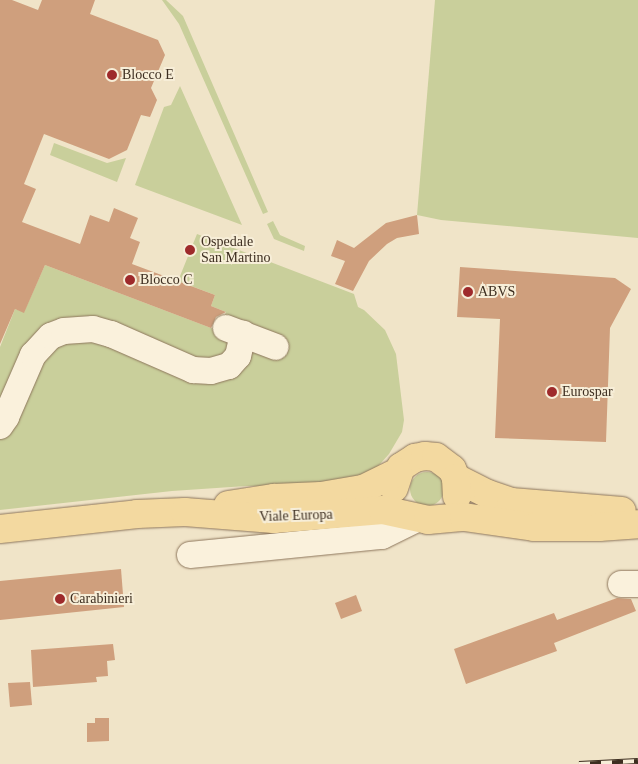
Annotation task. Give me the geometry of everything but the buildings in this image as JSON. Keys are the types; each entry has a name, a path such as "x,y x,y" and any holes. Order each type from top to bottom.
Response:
{"main road":[{"name":"Viale Europa","path":"0,529 101,516 185,512 274,498 321,496 363,489 398,472 405,463 425,456 446,462 456,478 488,494 511,502 638,513"},
{"path":"398,472 394,490 396,499 421,517 446,512 457,497 456,478"},
{"name":"Viale Europa","path":"185,512 274,519 321,517 383,510 421,517 464,517 534,527 599,527 638,524"}],"lane":[{"path":"0,426 6,417 33,355 51,336 64,331 92,329 111,334 193,370 210,371 230,366 238,356 234,331 276,347"},
{"path":"306,544 321,517"},
{"path":"190,555 382,536 421,517"}],"green space":[{"path":"162,0 166,0 183,16 268,212 263,214 179,24"},
{"path":"435,0 638,0 638,238 441,220 417,215"},
{"path":"180,86 242,225 135,185 164,107 171,105"},
{"path":"54,143 107,163 126,158 117,182 50,155"},
{"path":"273,221 280,235 305,246 304,251 274,239 267,224"},
{"path":"197,234 354,294 358,307 364,310 385,330 396,354 404,420 402,432 389,454 372,473 329,486 246,486 172,491 0,510 0,347 15,309 24,312 45,265 219,331 226,312 211,306 215,295 178,281"},
{"path":"427,472 439,477 444,489 439,501 427,506 415,501 410,489 415,477"}],"railway":[{"path":"579,764 638,761"}],"place":[{"name":"Blocco E","path":"112,75"},
{"name":"Ospedale San Martino","path":"190,250"},
{"name":"Blocco C","path":"130,280"},
{"name":"ABVS","path":"468,292"},
{"name":"Eurospar","path":"552,392"},
{"name":"Carabinieri","path":"60,599"}]}
